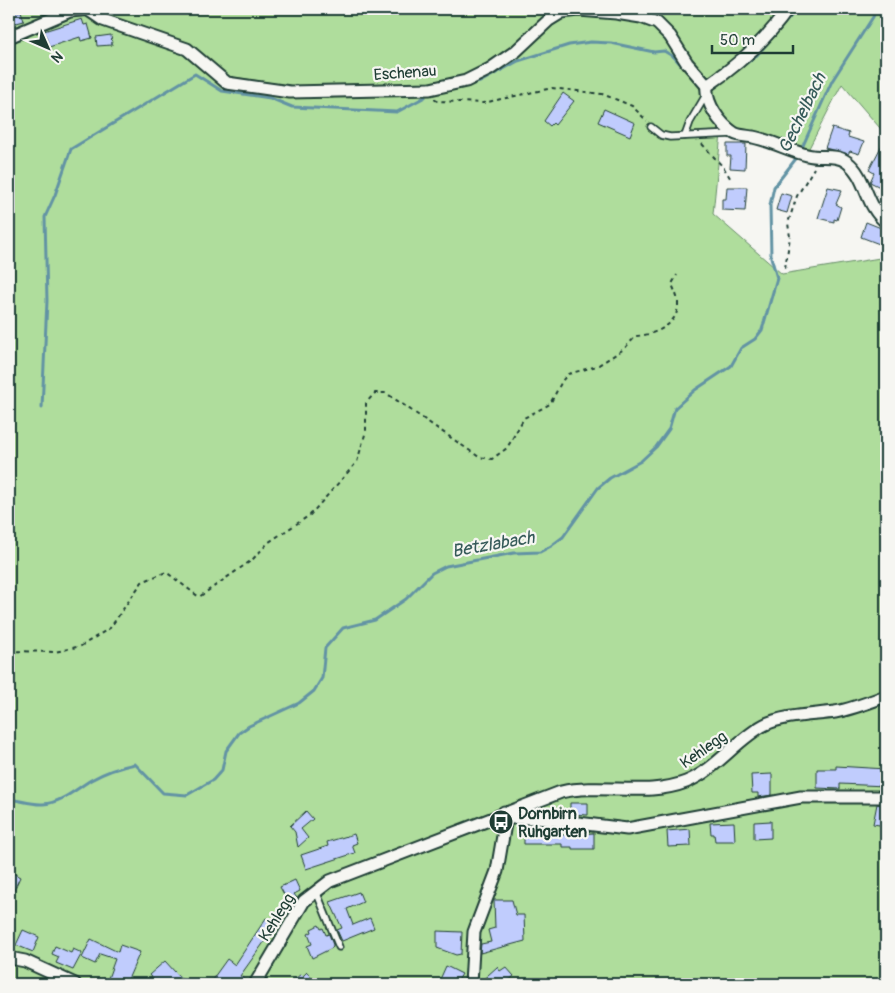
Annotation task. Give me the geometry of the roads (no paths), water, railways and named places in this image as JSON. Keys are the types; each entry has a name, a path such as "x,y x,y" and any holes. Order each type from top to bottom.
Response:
{"street":[{"name":"Eschenau","path":"9,37 70,11 89,9 104,20 187,49 227,83 290,92 430,89 466,81 490,69 509,56 549,20 562,12 579,10 616,13 641,17 658,23 670,36 707,91 714,112 735,134"},
{"path":"707,91 766,37 788,9"},
{"path":"735,134 772,142 806,155 828,156 847,162 860,179 871,207 886,222"},
{"name":"Kehlegg","path":"255,984 297,911 316,890 353,870 505,815 561,792 579,788 657,788 687,782 716,763 764,725 804,715 837,712 886,696"},
{"name":"Kehlegg","path":"505,815 627,829 801,797 886,797"},
{"path":"471,984 474,932 498,871 505,815"},
{"path":"9,958 25,961 75,984"}],"lane":[{"path":"685,136 690,122 707,91"},
{"path":"651,128 661,135 735,134"},
{"path":"316,890 339,947"}],"waterway":[{"path":"736,71 757,55 797,9"},
{"name":"Gechelbach","path":"801,150 832,81 873,17 876,9"},
{"path":"471,84 480,82 518,61 569,45 591,42 611,43 654,52 664,51 674,57 684,68"},
{"path":"42,408 47,301 45,217 71,149 195,74 222,91 270,98 292,107 397,112 425,97"},
{"name":"Betzlabach","path":"9,799 35,804 50,803 68,795 91,780 118,768 135,764 163,793 187,795 213,780 222,770 226,751 239,733 249,726 299,703 314,691 322,678 325,648 343,628 375,620 406,599 432,573 446,566 514,553 540,552 563,537 598,488 610,478 641,461 656,447 669,429 675,408 695,390 731,366 741,348 755,339 762,330 777,278 771,257 770,205 774,187 798,156"}],"place":[{"name":"Dornbirn Ruhgarten","path":"501,822"}]}
